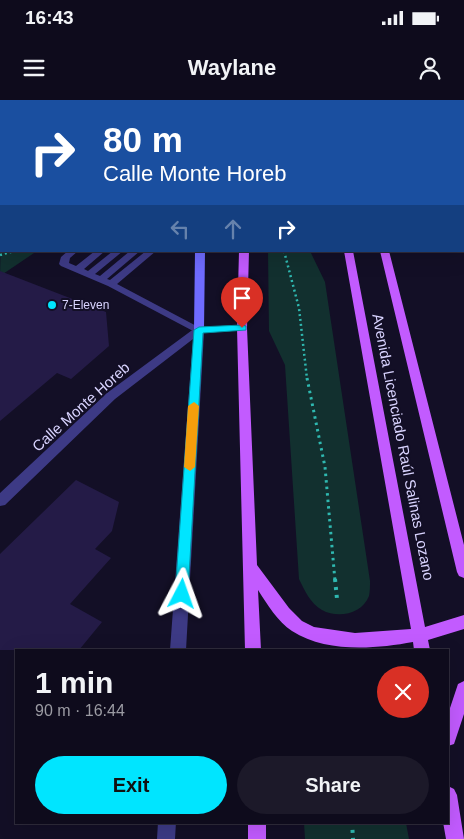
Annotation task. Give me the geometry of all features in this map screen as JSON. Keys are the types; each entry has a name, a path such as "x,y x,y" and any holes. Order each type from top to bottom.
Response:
{"main road":[{"path":"244,252 242,328 252,649"},
{"name":"Avenida Licenciado Raúl Salinas Lozano","path":"348,252 420,643"},
{"path":"384,252 464,572"},
{"path":"250,566 280,610 299,627 318,635 339,639 420,643 464,622"},
{"path":"449,735 464,689"},
{"path":"449,801 455,839"},
{"path":"257,824 257,839"}],"street":[{"path":"73,252 66,257 64,264 111,284 199,330 242,328"},
{"path":"77,270 100,252"},
{"path":"88,274 118,252"},
{"path":"100,280 135,252"},
{"path":"111,284 151,252"},
{"path":"178,649 199,330 200,252"},
{"name":"Calle Monte Horeb","path":"0,501 111,396 199,330"},
{"path":"166,839 167,824"}],"path":[{"path":"284,252 299,308 309,394 325,467 337,599"},
{"path":"352,824 353,839"}],"green space":[{"path":"1,252 36,252 0,276"},
{"path":"268,252 310,252 325,282 370,581 369,596 366,602 355,611 349,613 335,614 322,610 308,596 299,579 285,365 269,331"},
{"path":"304,824 406,824 409,839 305,839"}],"building":[{"path":"0,271 106,312 109,346 71,379 57,373 0,421"},
{"path":"76,480 119,502 112,531 95,549 111,558 70,604 102,622 80,649 0,650 0,554"}],"slow traffic":[{"path":"190,467 194,406"}],"place":[{"name":"7-Eleven","path":"52,305"}],"route":[{"path":"182,594 199,330 242,328"}]}
